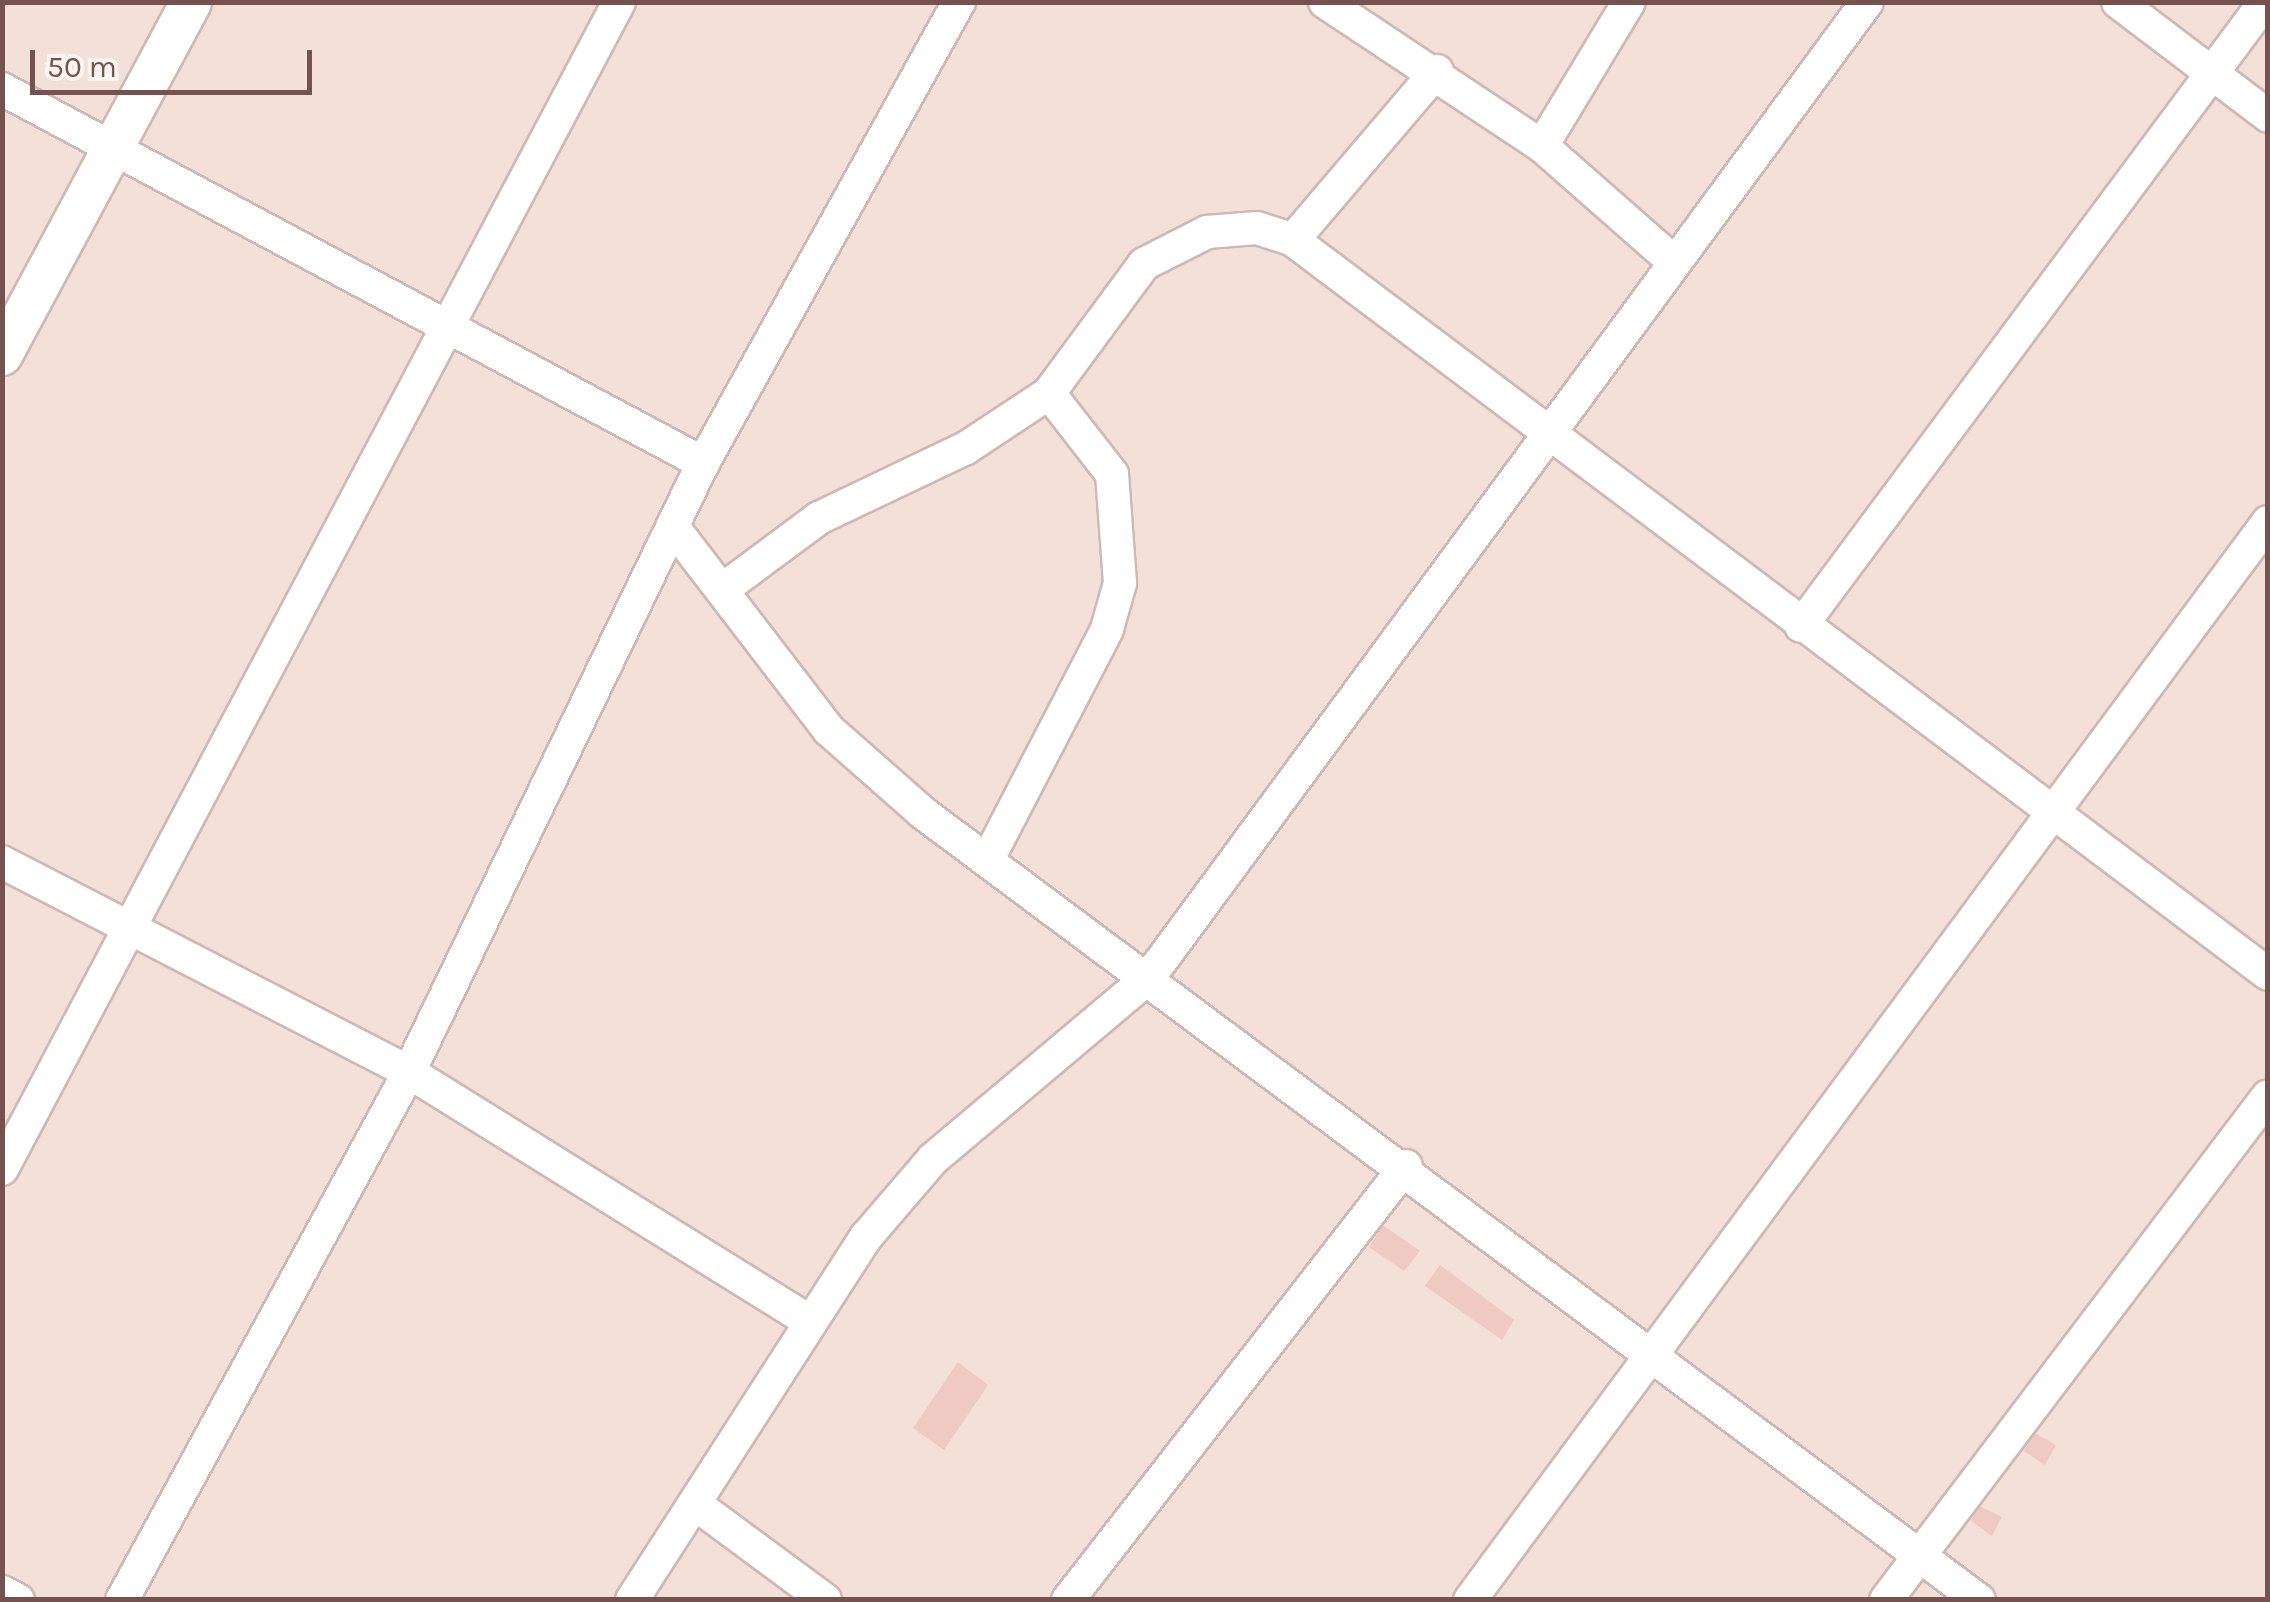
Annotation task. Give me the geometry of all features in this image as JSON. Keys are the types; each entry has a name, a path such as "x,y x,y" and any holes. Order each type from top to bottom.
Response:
{"street":[{"path":"2,356 191,2"},
{"path":"2,1169 619,2"},
{"path":"122,1600 409,1072 703,462 959,2"},
{"path":"1324,2 1437,71 1542,146 1674,262"},
{"path":"1542,146 1629,2"},
{"path":"632,1600 698,1506 806,1319 933,1159 1150,976 1867,2"},
{"path":"2118,2 2268,116"},
{"path":"1801,626 2265,2"},
{"path":"1293,240 1437,71"},
{"path":"2,89 703,462"},
{"path":"722,590 819,518 966,448 1049,393 1144,264 1207,232 1256,228 1293,240 2046,815 2268,974"},
{"path":"988,859 1107,629 1120,583 1112,474 1049,393"},
{"path":"1470,1600 2046,815 2268,522"},
{"path":"673,527 829,730 988,859 1406,1166 1979,1600"},
{"path":"2,862 409,1072 806,1319"},
{"path":"1886,1600 2268,1096"},
{"path":"1068,1600 1406,1166"},
{"path":"698,1506 825,1600"},
{"path":"2,1592 18,1600"}],"shaded area":[{"path":"3,3 2267,3 2267,1599 3,1599"}],"building":[{"path":"1383,1225 1420,1251 1404,1271 1369,1247"},
{"path":"1440,1265 1514,1320 1502,1340 1425,1286"},
{"path":"958,1362 988,1385 944,1450 913,1428"},
{"path":"2035,1433 2056,1445 2045,1465 2024,1451"},
{"path":"1977,1505 2002,1517 1992,1536 1971,1521"}]}
